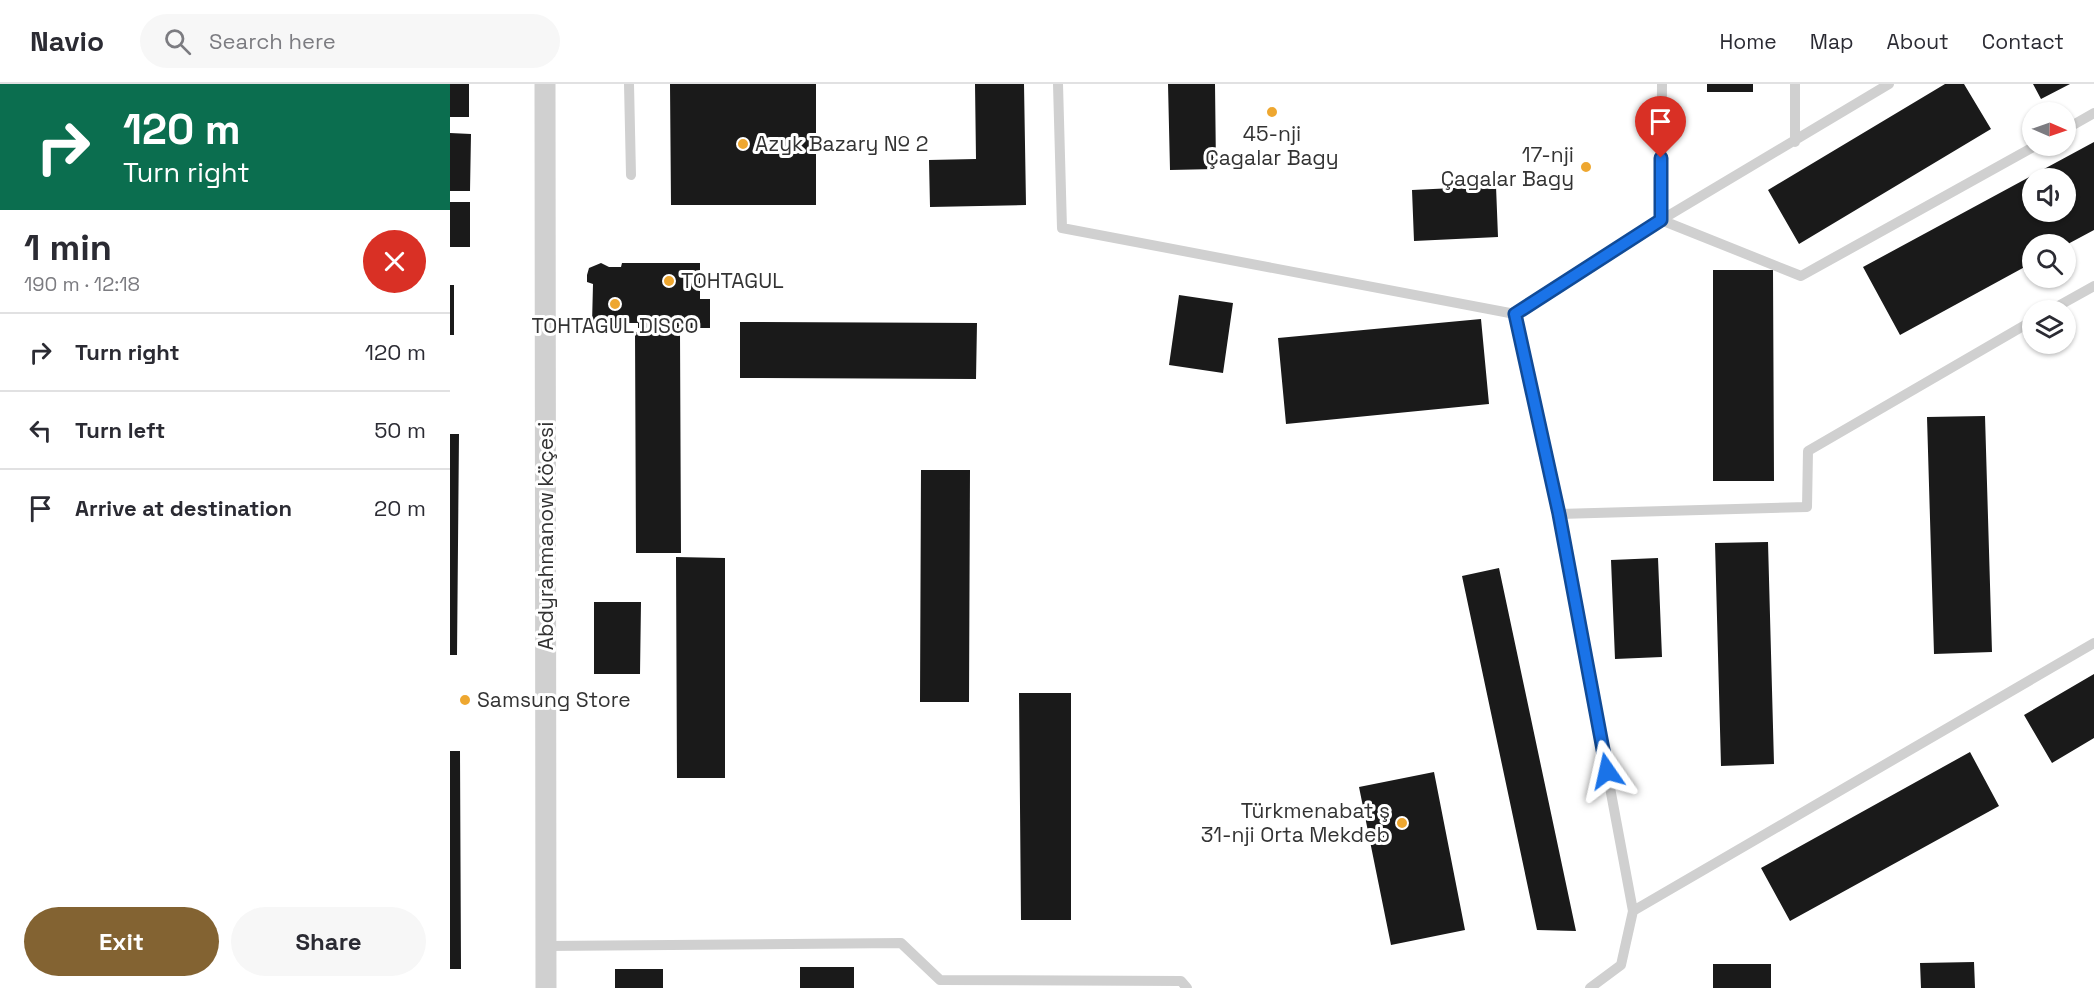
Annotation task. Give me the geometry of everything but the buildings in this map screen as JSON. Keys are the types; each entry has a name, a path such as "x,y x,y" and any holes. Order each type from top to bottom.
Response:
{"street":[{"name":"Abdyrahmanow köçesi","path":"545,84 546,988"}],"lane":[{"path":"629,84 631,175"},
{"path":"1058,84 1062,228 1515,314 1661,220 1889,84"},
{"path":"1661,220 1662,84"},
{"path":"1795,142 1796,84"},
{"path":"2076,123 2094,113"},
{"path":"1661,220 1800,276 2022,153"},
{"path":"2069,300 2094,286"},
{"path":"1515,314 1559,514 1633,911 1621,965 1590,988"},
{"path":"1559,514 1807,507 1808,451 2022,327"},
{"path":"1633,911 2094,643"},
{"path":"546,946 901,943 940,980 1181,981 1187,988"}],"place":[{"name":"45-nji Çagalar Bagy","path":"1272,112"},
{"name":"Azyk Bazary № 2","path":"743,144"},
{"name":"17-nji Çagalar Bagy","path":"1586,167"},
{"name":"TOHTAGUL","path":"669,281"},
{"name":"TOHTAGUL DISCO","path":"615,304"},
{"name":"Samsung Store","path":"465,700"},
{"name":"Türkmenabat ş 31-nji Orta Mekdeb","path":"1402,823"}],"route":[{"path":"1607,771 1559,514 1515,314 1661,220 1661,158"}]}
